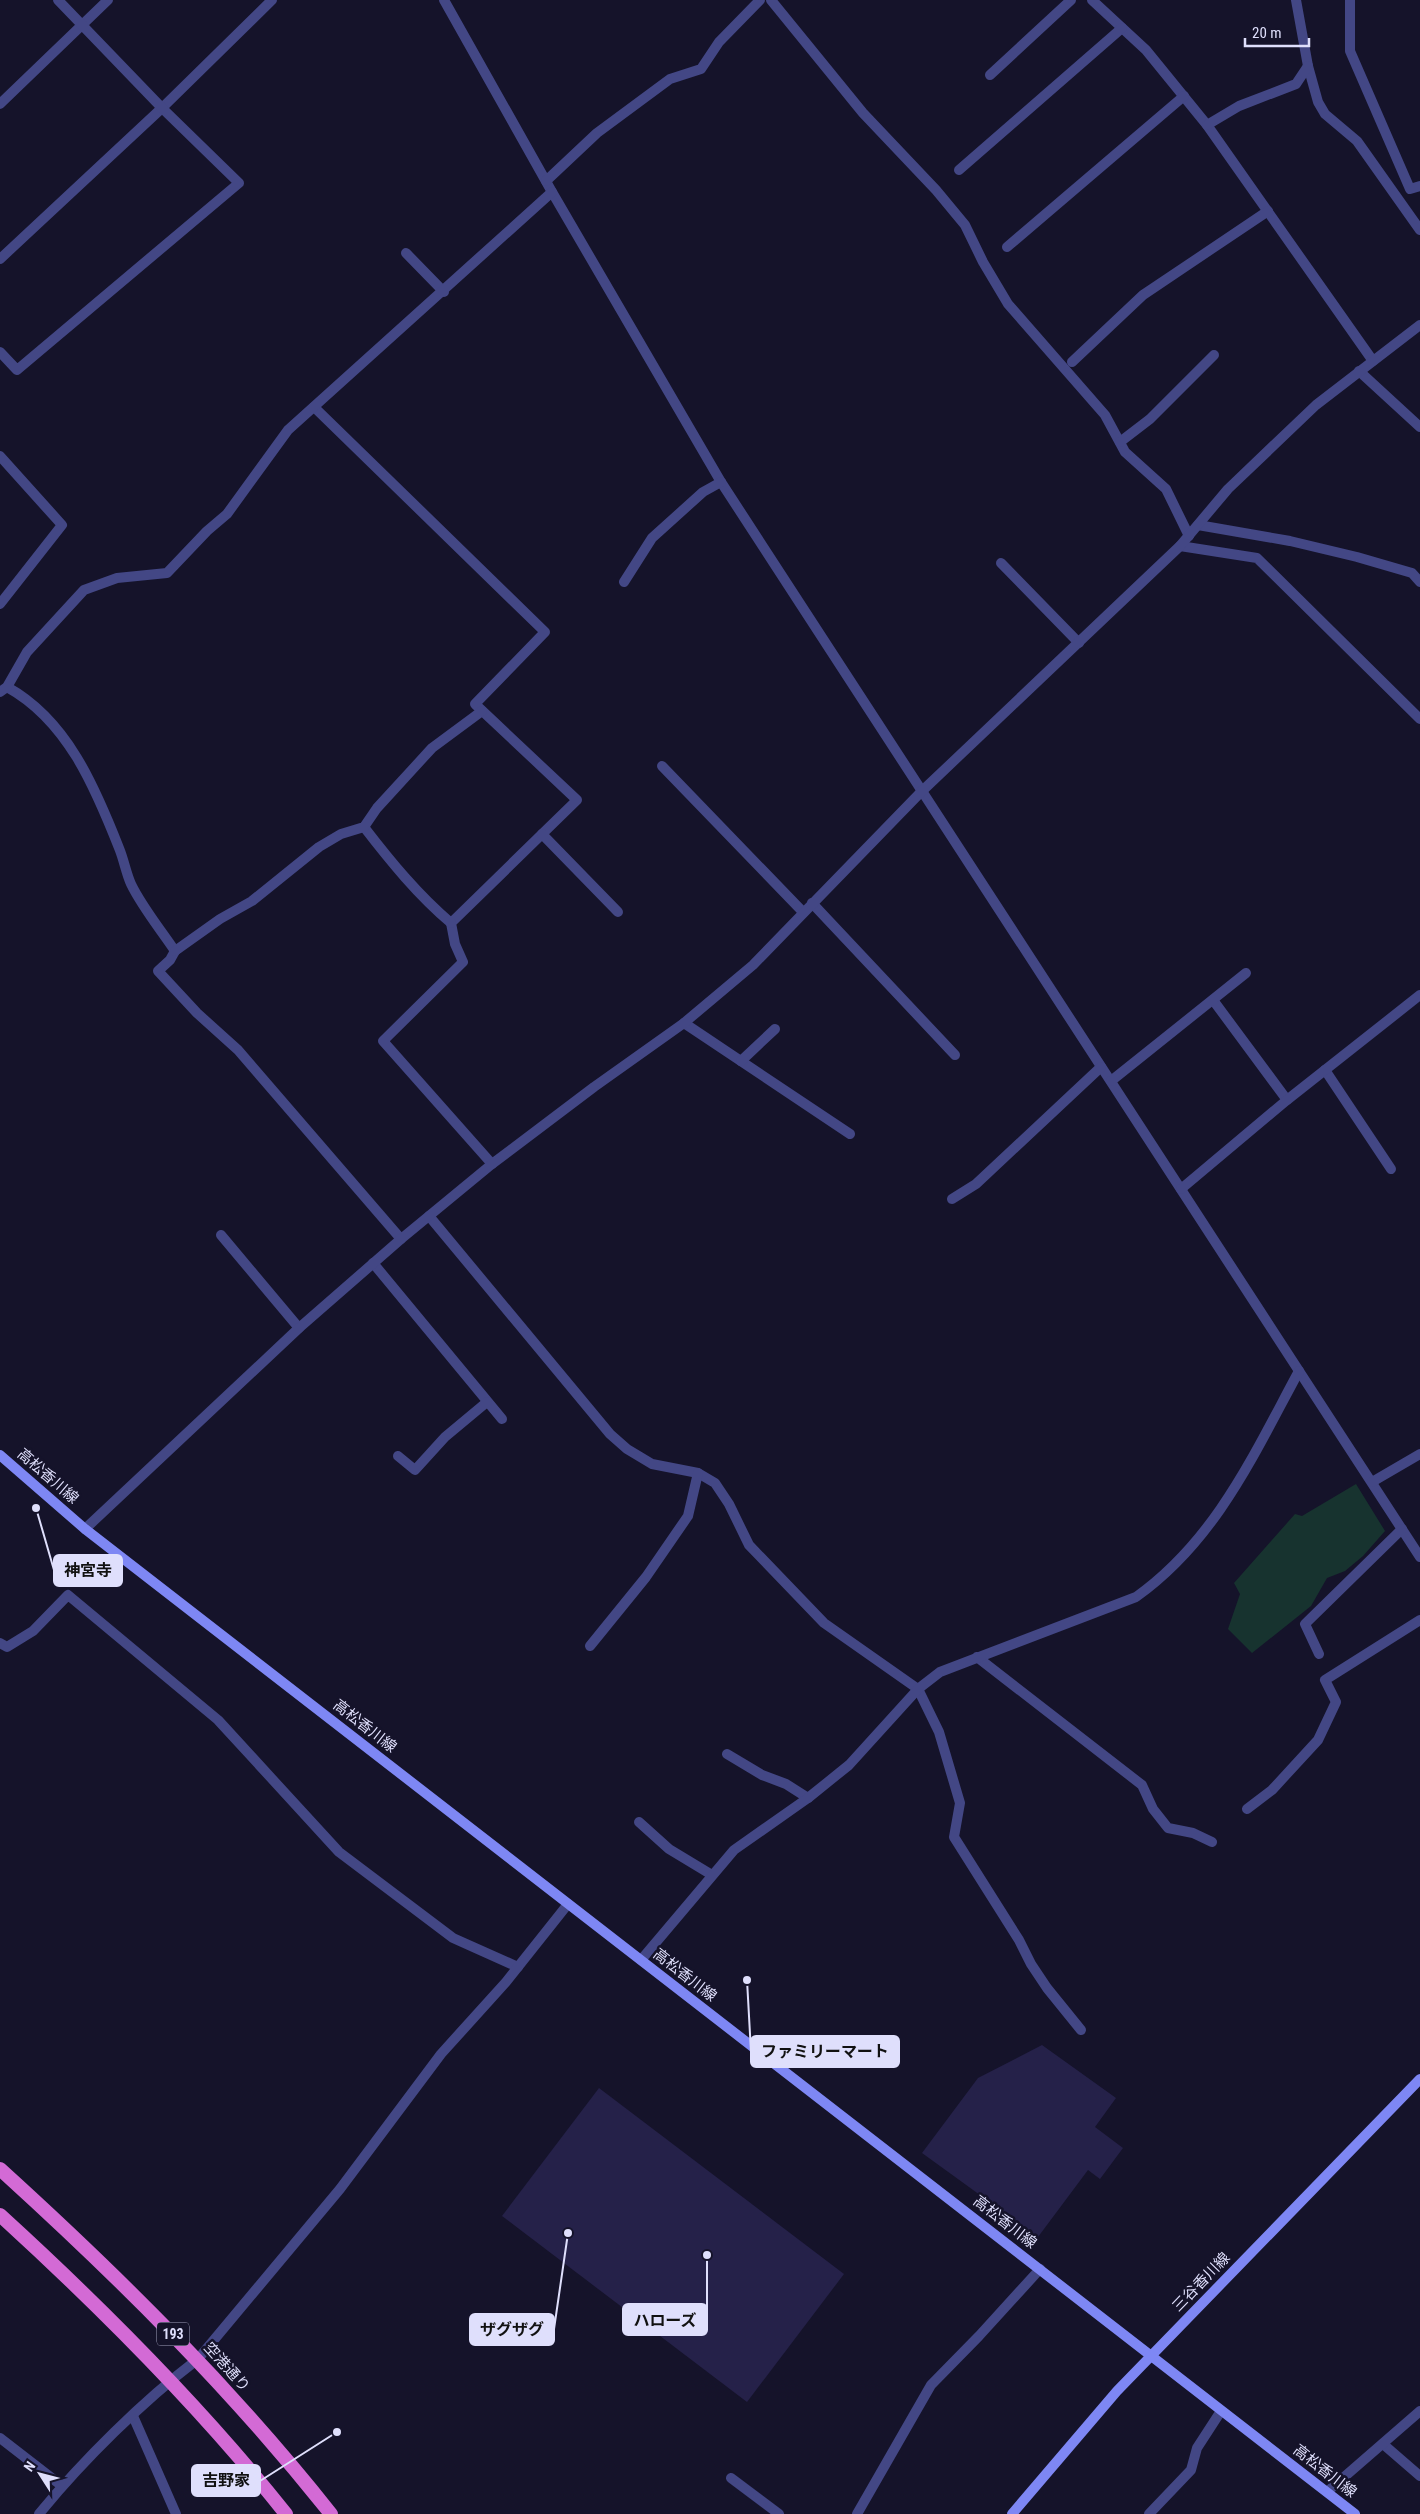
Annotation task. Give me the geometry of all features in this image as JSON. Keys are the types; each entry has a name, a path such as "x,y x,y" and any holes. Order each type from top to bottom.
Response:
{"highway":[{"name":"空港通り","path":"0,2169 99,2259 198,2359 284,2455 331,2514"},
{"name":"193","path":"0,2215 76,2285 170,2380 257,2477 286,2514"}],"main road":[{"name":"高松香川線","path":"0,1455 85,1529 1355,2514"},
{"name":"三谷香川線","path":"1012,2514 1117,2391 1420,2079"}],"street":[{"path":"0,352 17,370 239,183 162,108 58,0"},
{"path":"0,104 108,0"},
{"path":"0,259 162,108 272,0"},
{"path":"546,182 597,133 670,79 701,69 719,42 760,0"},
{"path":"771,0 863,113 936,190 965,225 983,262 1008,304 1104,415 1125,452 1166,489 1189,536"},
{"path":"990,75 1071,0"},
{"path":"1092,0 1146,50 1207,125 1372,361"},
{"path":"1296,0 1308,66 1318,102 1325,114 1357,141 1420,230"},
{"path":"1350,0 1350,51 1410,189 1420,186"},
{"path":"448,1 546,182 721,482 1420,1557"},
{"path":"959,170 1122,28"},
{"path":"1207,125 1239,106 1296,84 1308,66"},
{"path":"1007,247 1184,96"},
{"path":"175,951 132,885 119,848 82,762 55,727 32,703 3,690 27,652 84,590 117,578 167,573 207,530 227,514 288,430 444,292 552,192"},
{"path":"1072,362 1143,295 1268,211"},
{"path":"406,253 444,292"},
{"path":"85,1529 299,1328 429,1216 492,1164 594,1087 684,1023 753,965 921,792 1180,546 1228,489 1316,405 1420,324"},
{"path":"1120,442 1150,419 1214,356"},
{"path":"1359,371 1420,428"},
{"path":"314,407 545,632 475,704 577,800 451,923"},
{"path":"0,456 62,525 0,604"},
{"path":"624,582 652,538 703,492 721,482"},
{"path":"1198,525 1290,541 1357,557 1412,573 1420,582"},
{"path":"1180,546 1256,558 1420,719"},
{"path":"1001,563 1078,643"},
{"path":"402,1239 238,1050 197,1013 158,971 170,960 175,951 220,919 252,901 319,847 341,834 364,827 377,808 432,748 482,711"},
{"path":"662,766 803,912"},
{"path":"364,827 400,872 430,905 451,923 455,944 463,962 383,1041 492,1164"},
{"path":"542,834 618,912"},
{"path":"812,903 955,1055"},
{"path":"1111,1081 1246,973"},
{"path":"1181,1189 1287,1100 1420,995"},
{"path":"1213,1000 1287,1100"},
{"path":"684,1023 850,1134"},
{"path":"741,1061 775,1029"},
{"path":"952,1199 976,1184 1101,1066"},
{"path":"1325,1070 1391,1169"},
{"path":"429,1216 610,1434 628,1449 652,1464 698,1473 715,1483 729,1504 749,1545 824,1623 918,1690 939,1732 960,1803 954,1837 1019,1940 1031,1964 1047,1988 1081,2030"},
{"path":"221,1235 299,1328"},
{"path":"374,1263 502,1419"},
{"path":"641,1960 734,1850 808,1798 849,1765 918,1690 940,1672 1136,1597 1153,1584 1186,1554 1228,1502 1299,1371"},
{"path":"398,1456 415,1470 445,1437 487,1402"},
{"path":"1372,1482 1420,1454"},
{"path":"590,1646 646,1577 688,1516 698,1473"},
{"path":"1319,1654 1305,1624 1402,1529"},
{"path":"0,1643 7,1647 33,1631 68,1595 218,1720 339,1852 453,1938 518,1967"},
{"path":"1247,1809 1272,1790 1318,1740 1336,1702 1326,1680 1420,1620"},
{"path":"977,1657 1142,1785 1154,1809 1168,1828 1193,1833 1212,1842"},
{"path":"727,1754 762,1775 786,1784 808,1798"},
{"path":"639,1822 668,1849 712,1874"},
{"path":"39,2514 62,2486 133,2416 170,2380 198,2359 340,2189 441,2054 518,1967 568,1904"},
{"path":"857,2514 931,2384 979,2336 1040,2268"},
{"path":"1149,2514 1191,2470 1197,2448 1221,2411"},
{"path":"1328,2492 1420,2412"},
{"path":"133,2416 176,2514"},
{"path":"0,2438 62,2486"},
{"path":"1383,2444 1420,2476"},
{"path":"731,2478 779,2514"}],"green space":[{"path":"1356,1484 1385,1531 1363,1556 1345,1571 1327,1578 1311,1606 1252,1653 1228,1629 1240,1594 1234,1583 1295,1514 1302,1516"}],"building":[{"path":"1042,2045 1116,2098 1095,2127 1123,2148 1100,2179 1088,2170 1038,2237 922,2153 978,2078"},
{"path":"599,2088 844,2274 747,2402 502,2216"}],"place":[{"name":"神宮寺","path":"36,1508"},
{"name":"ファミリーマート","path":"747,1980"},
{"name":"ザグザグ","path":"568,2233"},
{"name":"ハローズ","path":"707,2255"},
{"name":"吉野家","path":"337,2432"}]}
